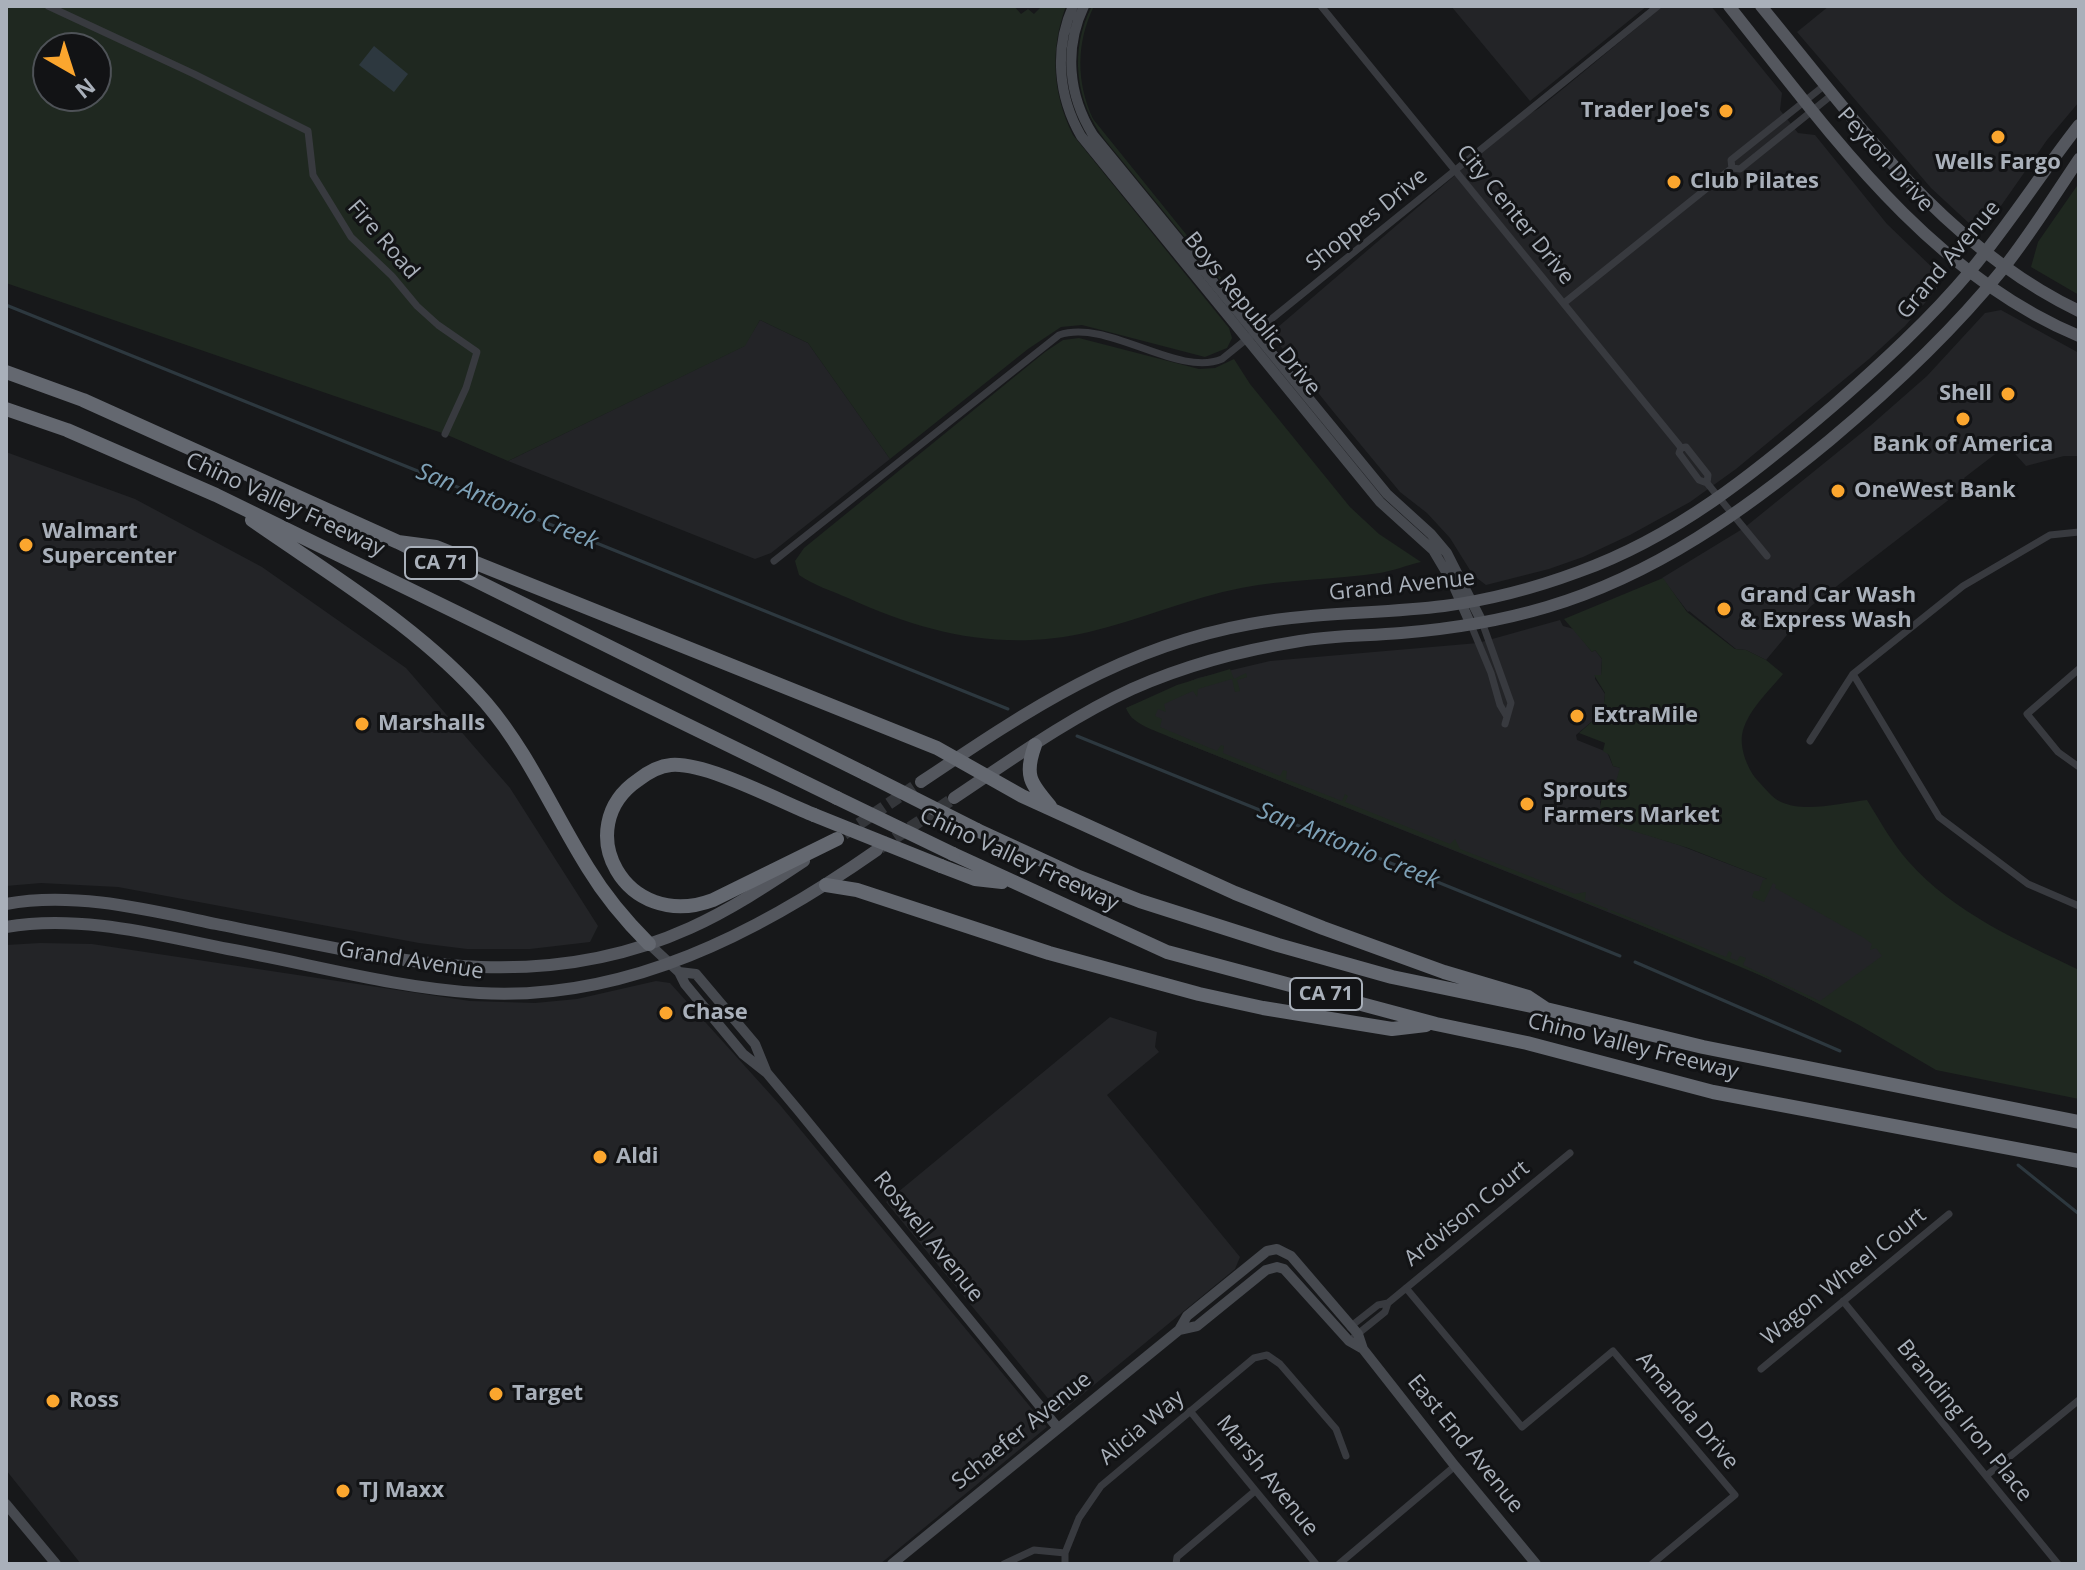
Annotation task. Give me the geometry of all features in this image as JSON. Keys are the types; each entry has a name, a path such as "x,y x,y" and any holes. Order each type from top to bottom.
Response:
{"highway":[{"name":"Chino Valley Freeway","path":"6,372 83,400 398,542 977,830 1128,896 1278,945 1392,977 1546,1009 1703,1047 2079,1122"},
{"name":"Chino Valley Freeway","path":"6,409 67,430 216,495 953,854 1167,952 1436,1024 1527,1043 1713,1092 2077,1161"},
{"path":"216,495 412,632 485,703 520,749 594,877 649,944"},
{"path":"398,542 436,547 937,748 1052,810 1235,893 1444,972 1528,997 1546,1009"},
{"path":"1035,745 1029,765 1030,777 1052,810"},
{"path":"839,837 713,900 677,907 645,900 625,883 612,864 608,843 609,819 621,795 650,772 669,765 688,766 711,772 975,879 1014,883"},
{"path":"826,885 857,890 1079,962 1199,994 1392,1029 1436,1024"}],"main road":[{"name":"Boys Republic Drive","path":"1073,6 1066,25 1060,64 1065,97 1076,127 1095,156 1251,337"},
{"name":"Boys Republic Drive","path":"1084,6 1074,33 1071,62 1074,91 1085,122 1096,140 1383,505 1433,550 1467,602 1477,624"},
{"name":"Peyton Drive","path":"1729,6 1809,105 1903,213 1989,286 2076,332"},
{"name":"Peyton Drive","path":"1761,6 1910,185 2004,268 2079,311"},
{"name":"Grand Avenue","path":"921,782 1052,697 1133,658 1231,627 1309,616 1467,602 1547,583 1602,563 1668,531 1720,498 1781,450 1886,359 1932,314 1985,253 2079,125"},
{"name":"Grand Avenue","path":"954,798 1088,712 1152,681 1234,654 1314,639 1408,633 1477,624 1548,607 1616,581 1683,548 1734,515 1884,394 1938,342 2004,268 2079,159"},
{"name":"Grand Avenue","path":"6,904 24,900 81,901 142,909 384,957 476,968 554,967 649,944 721,913 839,837"},
{"name":"Grand Avenue","path":"6,927 39,924 123,929 407,984 482,993 534,993 675,968 826,885 877,850"},
{"name":"Roswell Avenue","path":"649,944 675,968 696,974 755,1044 767,1073 1057,1427"},
{"name":"Schaefer Avenue","path":"892,1564 1179,1330 1187,1316 1267,1251 1285,1251"},
{"name":"East End Avenue","path":"1285,1251 1536,1564"},
{"name":"Schaefer Avenue","path":"1179,1330 1197,1326 1266,1270 1277,1267"},
{"name":"East End Avenue","path":"1277,1267 1284,1269 1350,1333"},
{"path":"6,1504 56,1564"}],"street":[{"name":"Fire Road","path":"48,6 308,131 313,175 351,237 392,276 417,306 477,352 466,388 445,434"},
{"name":"City Center Drive","path":"1321,6 1681,448 1679,453 1699,480 1707,483 1767,556"},
{"name":"Shoppes Drive","path":"774,561 1059,335 1080,331 1201,363 1222,359 1658,6"},
{"path":"1732,168 1731,160 1829,89"},
{"path":"1564,303 1732,168 1740,169 1809,105"},
{"path":"1810,741 1853,674 1963,586 2050,535 2079,532"},
{"path":"1477,624 1506,719"},
{"path":"2079,669 2027,714 2058,752 2079,767"},
{"path":"1853,674 1939,817 2028,884 2079,906"},
{"name":"Ardvison Court","path":"1350,1333 1385,1312 1388,1303 1570,1153"},
{"name":"Wagon Wheel Court","path":"1761,1369 1949,1214"},
{"name":"Amanda Drive","path":"1406,1288 1522,1427 1613,1351 1735,1495 1652,1564"},
{"name":"Branding Iron Place","path":"1843,1301 2058,1564"},
{"name":"Alicia Way","path":"1065,1553 1079,1518 1101,1486 1254,1358 1267,1355 1280,1364 1336,1429 1346,1456"},
{"path":"1986,1476 2079,1400"},
{"name":"Marsh Avenue","path":"1190,1411 1316,1564"},
{"path":"1339,1564 1455,1466"},
{"path":"1176,1564 1177,1557 1255,1491"},
{"path":"1004,1564 1034,1550 1065,1553 1065,1564"}],"shaded area":[{"path":"6,6 1014,6 1021,14 1028,9 1034,14 1042,6 1066,6 1057,39 1056,71 1061,103 1073,135 1229,328 1232,338 1227,348 1205,357 1082,325 1061,327 1028,349 890,459 808,343 760,320 745,346 508,461 445,434 6,283"},
{"path":"1092,6 1080,62 1083,91 1093,119 1248,311 1095,125 1087,109 1082,92 1078,57 1080,40"},
{"path":"1451,6 1647,6 1530,101"},
{"path":"1663,6 1711,6 1782,93 1780,110 1798,133 1815,135 1887,224 1937,272 1937,289 1905,326 1869,359 1736,469 1690,502 1583,557 1486,585 1473,575 1450,538 1427,513 1400,492 1336,415 1278,343 1278,327 1523,117 1538,109"},
{"path":"1829,6 2079,6 2079,102 2047,140 1989,223 1971,225 1931,188 1797,32"},
{"path":"374,46 408,74 394,92 359,65"},
{"path":"2079,183 2079,295 2031,267 2038,242"},
{"path":"2001,310 2079,353 2079,456 2064,456 2026,466 2007,445 1964,478 1968,485 1811,606 1766,660 1746,650 1736,649 1688,612 1662,578 1744,528 1927,376 1985,313"},
{"path":"760,320 808,343 890,459 771,553 755,559 508,461 744,346"},
{"path":"1079,338 1199,369 1215,368 1234,359 1250,384 1350,507 1379,534 1421,562 1380,573 1241,588 1089,632 1026,640 996,640 936,630 878,611 799,575 795,561 804,548 1045,352 1063,340"},
{"path":"6,452 135,499 262,567 406,668 510,788 598,926 590,942 530,949 467,949 419,943 118,887 41,883 6,886"},
{"path":"1663,578 1687,612 1735,649 1746,650 1766,660 1783,674 1753,710 1742,735 1748,766 1771,795 1781,802 1801,807 1867,800 1902,854 1946,896 1988,924 2079,970 2079,1099 1936,1070 1781,984 1610,912 1726,957 1729,951 1732,953 1730,958 1737,961 1740,956 1746,958 1743,965 1820,1001 1882,956 1876,948 1870,950 1872,944 1864,938 1775,888 1773,883 1764,902 1752,897 1754,891 1759,891 1763,880 1767,879 1688,848 1605,824 1600,808 1602,796 1611,798 1620,768 1613,766 1609,755 1603,751 1605,743 1579,733 1603,712 1605,693 1594,675 1601,675 1602,659 1595,650 1592,652 1564,619"},
{"path":"1560,620 1563,626 1574,629 1592,652 1595,650 1602,659 1601,675 1595,675 1595,679 1605,694 1603,712 1576,735 1577,740 1607,752 1613,766 1621,768 1611,798 1602,796 1600,802 1605,824 1607,822 1679,845 1775,882 1894,955 1824,1006 1735,963 1170,737 1132,718 1126,708 1198,678 1270,661 1478,643"},
{"path":"1230,669 1234,679 1246,673 1247,677 1237,680 1240,691 1235,692 1232,679 1198,689 1197,697 1193,691 1164,704 1166,712 1158,709 1155,716 1162,719 1160,727 1217,751 1221,745 1224,746 1223,753 1280,776 1283,770 1287,771 1286,779 1342,801 1345,794 1348,796 1345,802 1450,844 1455,839 1460,849 1575,894 1586,892 1585,900 1607,911 1151,729 1133,719 1126,708 1177,685"},
{"path":"92,944 470,1001 535,1003 577,999 656,981 670,983 780,1105 1047,1427 880,1564 81,1564 6,1470 6,945"},
{"path":"1110,1017 1157,1032 1155,1047 1159,1052 1107,1095 1240,1257 1235,1269 1060,1413 886,1202"}],"waterway":[{"name":"San Antonio Creek","path":"6,305 1008,709"},
{"name":"San Antonio Creek","path":"1077,736 1620,956"},
{"name":"San Antonio Creek","path":"1635,962 1840,1051"},
{"name":"San Antonio Creek","path":"2018,1165 2079,1214"}],"tunnel":[{"path":"844,834 921,782"},
{"path":"880,848 954,798"}],"place":[{"name":"Trader Joe's","path":"1726,111"},
{"name":"Wells Fargo","path":"1998,137"},
{"name":"Club Pilates","path":"1674,182"},
{"name":"Shell","path":"2008,394"},
{"name":"Bank of America","path":"1963,419"},
{"name":"OneWest Bank","path":"1838,491"},
{"name":"Walmart Supercenter","path":"26,545"},
{"name":"Grand Car Wash & Express Wash","path":"1724,609"},
{"name":"ExtraMile","path":"1577,716"},
{"name":"Marshalls","path":"362,724"},
{"name":"Sprouts Farmers Market","path":"1527,804"},
{"name":"Chase","path":"666,1013"},
{"name":"Aldi","path":"600,1157"},
{"name":"Target","path":"496,1394"},
{"name":"Ross","path":"53,1401"},
{"name":"TJ Maxx","path":"343,1491"}]}
